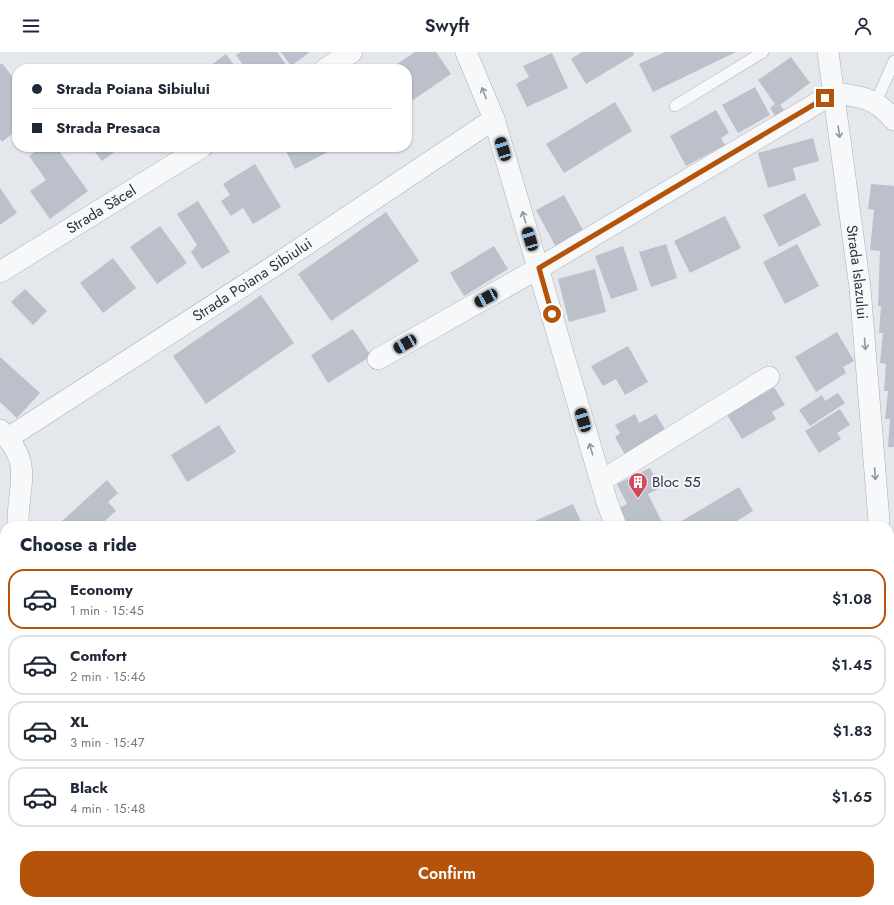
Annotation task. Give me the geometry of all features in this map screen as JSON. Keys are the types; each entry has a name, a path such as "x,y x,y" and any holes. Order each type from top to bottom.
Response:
{"street":[{"path":"333,64 352,52"},
{"path":"466,52 494,119 601,481 614,521"},
{"name":"Strada Islazului","path":"828,52 860,288 881,521"},
{"path":"378,359 539,268 834,93 859,96 876,102 894,120"},
{"name":"Strada Poiana Sibiului","path":"4,434 274,266 494,119"},
{"name":"Strada Săcel","path":"0,272 194,152"},
{"path":"601,481 769,378"},
{"path":"4,434 19,456 23,473 18,521"}],"lane":[{"path":"675,106 763,52"},
{"path":"876,102 894,61"}],"building":[{"path":"241,52 277,52 285,64 242,64 236,55"},
{"path":"281,52 310,52 294,64 290,64"},
{"path":"415,52 436,52 451,74 413,100 412,64 397,64"},
{"path":"582,52 633,52 634,55 586,84 571,59"},
{"path":"665,52 736,52 653,92 639,64"},
{"path":"552,53 568,88 527,107 516,84 529,77 523,66"},
{"path":"226,54 233,64 213,64"},
{"path":"791,57 810,83 780,105 786,113 777,119 770,108 775,104 758,80"},
{"path":"2,63 12,76 12,134 2,142 0,139 0,65"},
{"path":"755,87 770,115 738,133 722,105"},
{"path":"615,102 632,131 564,173 546,144"},
{"path":"716,110 729,133 721,138 725,145 686,166 670,136"},
{"path":"813,138 819,161 793,168 796,180 768,188 758,153"},
{"path":"35,152 60,152 88,191 50,219 30,191 46,180 29,156"},
{"path":"95,152 114,152 102,161"},
{"path":"286,152 328,152 295,169"},
{"path":"255,164 281,207 253,224 243,208 231,216 221,201 230,195 223,184"},
{"path":"871,184 894,186 894,447 888,447 890,419 885,419 888,391 884,391 886,364 880,363 883,333 879,333 881,306 878,306 880,251 870,250 874,210 868,209"},
{"path":"0,188 17,213 0,225"},
{"path":"805,193 821,225 779,247 763,215"},
{"path":"564,195 584,232 556,247 536,210"},
{"path":"198,201 230,252 202,269 191,252 197,245 177,214"},
{"path":"386,212 419,261 331,321 298,274"},
{"path":"725,216 741,248 690,273 674,241"},
{"path":"160,226 187,263 157,284 130,247"},
{"path":"666,244 677,278 651,287 639,252"},
{"path":"797,244 819,286 785,304 763,262"},
{"path":"494,246 508,269 464,296 450,273"},
{"path":"623,246 638,290 611,299 595,256"},
{"path":"113,258 136,288 103,313 80,283"},
{"path":"595,269 606,312 569,322 558,279"},
{"path":"25,289 47,311 33,325 11,302"},
{"path":"261,295 294,343 206,404 173,356"},
{"path":"353,329 371,356 328,383 311,355"},
{"path":"837,332 854,361 843,367 846,373 816,392 795,357"},
{"path":"628,346 648,382 625,395 616,379 603,386 591,366"},
{"path":"0,357 40,393 17,418 0,402"},
{"path":"774,387 785,405 772,412 776,419 742,439 724,410 758,390 761,395"},
{"path":"838,393 845,403 810,426 799,410 822,395 825,401"},
{"path":"840,409 850,425 837,433 841,439 819,453 805,431"},
{"path":"635,414 639,423 656,414 669,437 628,460 615,437 620,433 615,425"},
{"path":"219,425 236,452 187,482 171,455"},
{"name":"Bloc 55","path":"650,468 660,488 648,494 662,521 623,521 617,509 627,504 617,484"},
{"path":"107,480 118,493 108,502 116,511 105,521 62,521"},
{"path":"739,487 753,511 737,521 681,521"},
{"path":"573,504 581,521 535,521"}],"place":[{"name":"Bloc 55","path":"638,499"}],"route":[{"path":"552,314 539,268 825,98"}]}
